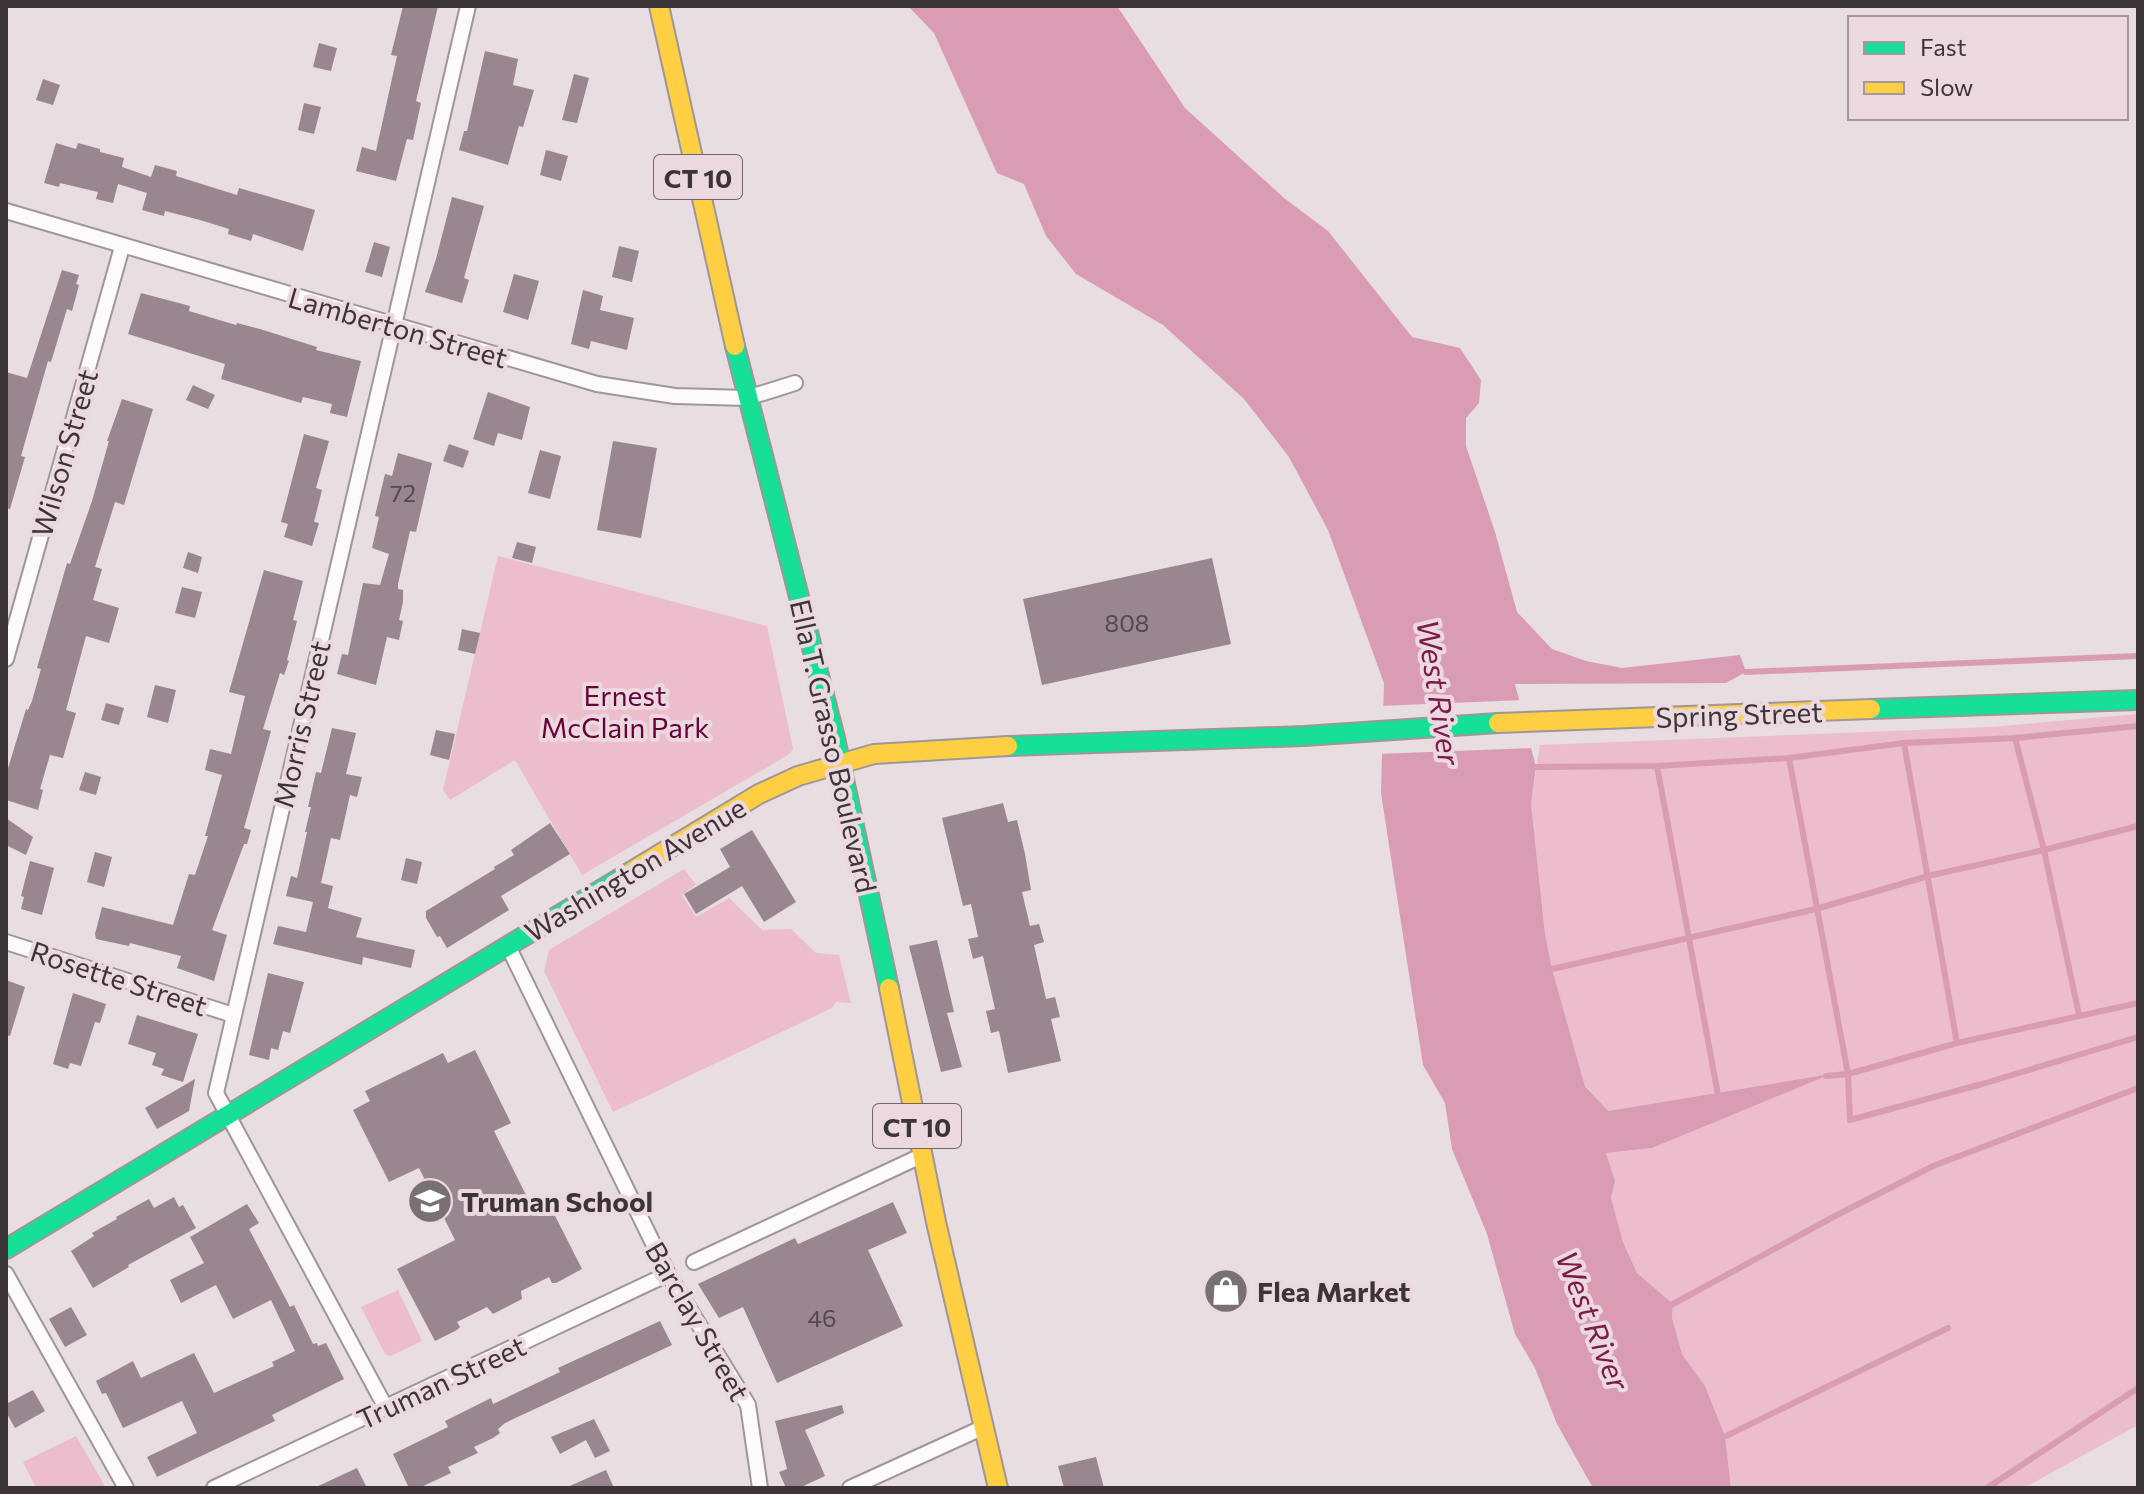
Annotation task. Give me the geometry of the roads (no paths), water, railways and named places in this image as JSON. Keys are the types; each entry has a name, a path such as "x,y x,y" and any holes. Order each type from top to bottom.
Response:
{"main road":[{"name":"Ella T. Grasso Boulevard","path":"659,6 747,398 840,764 998,1488"},
{"name":"Spring Street","path":"1341,733 1533,721 2138,700"},
{"name":"Washington Avenue","path":"8,1244 779,783 874,754 1054,743 1341,733"}],"street":[{"name":"Morris Street","path":"386,1408 216,1093 468,6"},
{"name":"Lamberton Street","path":"6,211 597,384 675,396 747,398 795,383"},
{"name":"Wilson Street","path":"6,659 122,247"},
{"name":"Rosette Street","path":"6,942 233,1015"},
{"name":"Barclay Street","path":"508,946 668,1274 748,1405 760,1488"},
{"path":"694,1262 923,1155"},
{"path":"6,1274 126,1488"},
{"name":"Truman Street","path":"214,1488 668,1274"},
{"path":"850,1488 984,1427"}],"water":[{"name":"West River","path":"908,6 1117,6 1185,108 1284,198 1328,231 1412,337 1460,348 1481,380 1479,403 1466,418 1466,446 1495,532 1517,612 1552,649 1586,661 1622,668 1740,655 1746,672 1726,683 1515,684 1536,767 1531,804 1545,934 1585,1086 1608,1111 1831,1074 1652,1148 1606,1153 1615,1181 1611,1198 1623,1242 1637,1273 1673,1304 1672,1318 1682,1354 1705,1386 1725,1436 1731,1488 1593,1488 1557,1424 1535,1368 1515,1334 1487,1234 1452,1149 1445,1103 1423,1065 1381,793 1384,683 1328,530 1289,457 1244,399 1163,325 1076,274 1046,236 1024,184 997,173 934,33"}],"waterway":[{"path":"1746,672 2138,656"},
{"path":"1536,767 1657,766 1789,758 1904,743 2015,738 2138,726"},
{"path":"2015,738 2044,850 2079,1015"},
{"path":"1904,743 1957,1043"},
{"path":"1789,758 1848,1074 1957,1043 2138,1003"},
{"path":"1657,766 1719,1100"},
{"path":"1552,969 1816,909 1928,876 2138,826"},
{"path":"1826,1076 1848,1074 1850,1120 2138,1037"},
{"path":"1673,1304 1933,1166 2138,1088"},
{"path":"1726,1436 1948,1328"},
{"path":"1987,1488 2138,1388"}],"place":[{"name":"Truman School","path":"430,1201"},
{"name":"Flea Market","path":"1226,1291"}],"park label":[{"name":"Ernest McClain Park","path":"625,711"}]}
